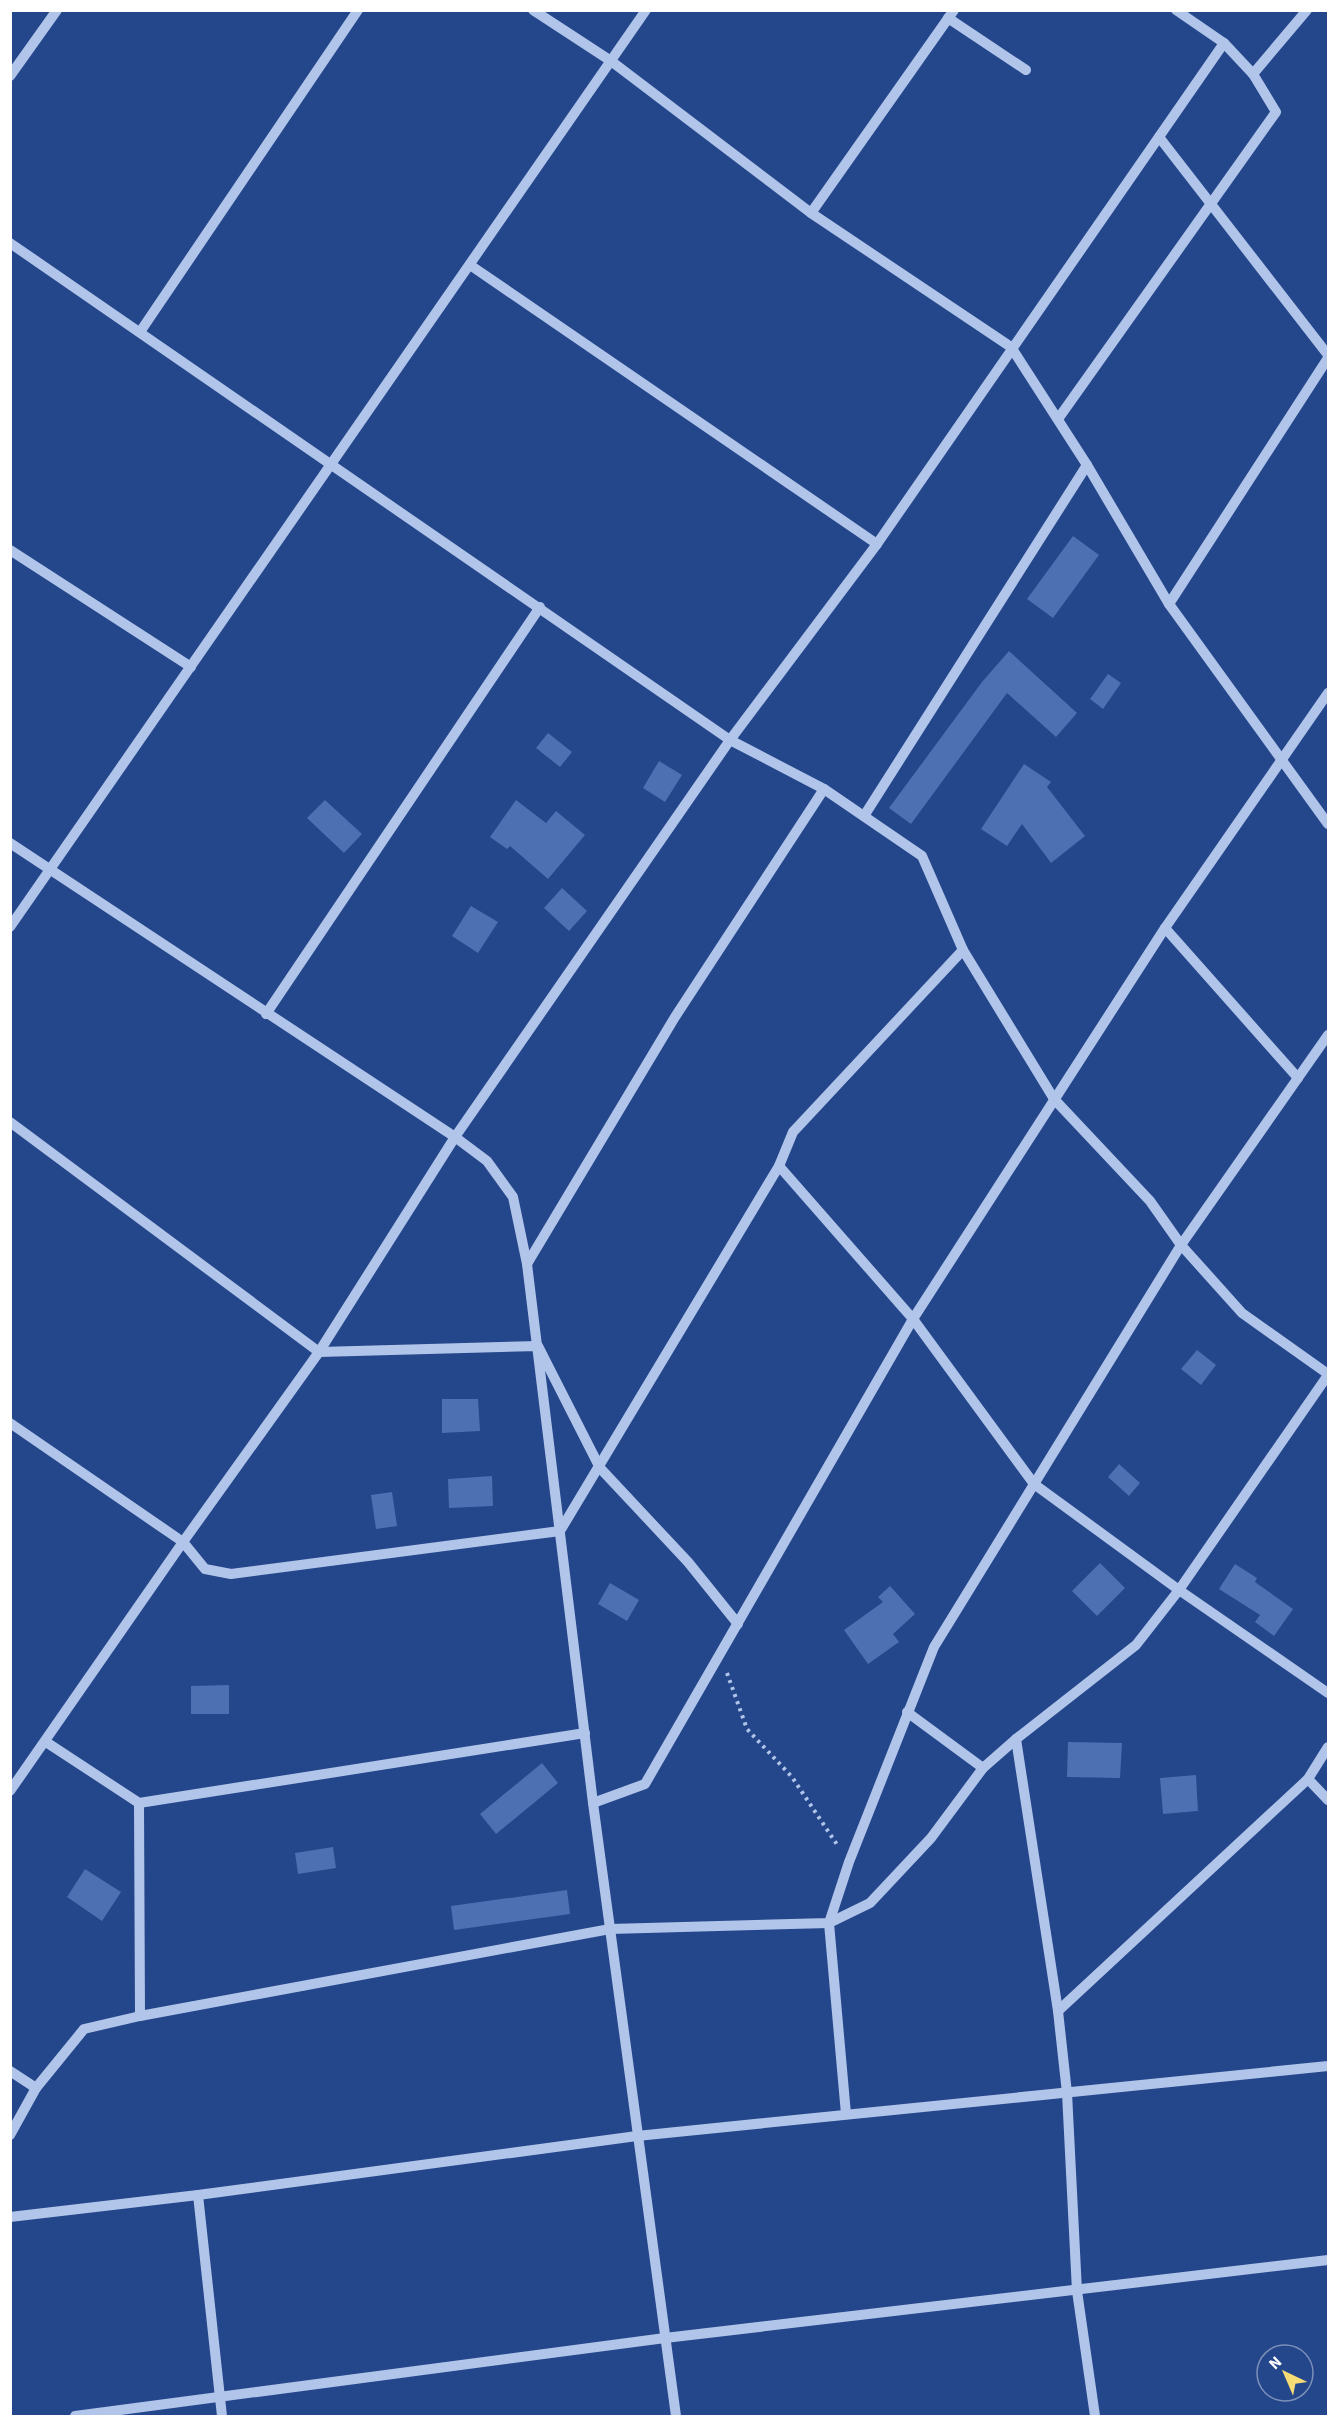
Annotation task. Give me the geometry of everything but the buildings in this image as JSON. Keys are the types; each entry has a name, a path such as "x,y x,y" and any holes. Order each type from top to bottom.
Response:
{"street":[{"path":"10,76 57,10"},
{"path":"140,332 357,10"},
{"path":"533,10 611,61 811,213 1011,347 1087,465 1169,604 1329,824"},
{"path":"10,927 646,10"},
{"path":"1058,419 1276,112 1252,74 1224,43 1176,10"},
{"path":"1252,74 1306,10"},
{"path":"811,213 951,14 1026,70"},
{"path":"10,1791 183,1542 319,1352 455,1137 730,740 877,544 1011,347 1224,43"},
{"path":"1159,137 1329,357 1169,604"},
{"path":"10,243 730,740 824,789 922,856 963,951 1054,1099 1150,1201 1181,1245 1242,1313 1329,1375 1179,1590 1136,1645 1016,1739 983,1768 932,1838 870,1903 829,1923 610,1929 140,2016 84,2029 36,2088 10,2135"},
{"path":"470,265 877,544"},
{"path":"864,816 1087,465"},
{"path":"10,550 191,667"},
{"path":"267,1014 540,607"},
{"path":"593,1803 645,1784 913,1319 1165,928 1329,693"},
{"path":"527,1264 675,1017 824,789"},
{"path":"10,843 455,1137 487,1161 513,1197 527,1264 538,1346 593,1803 676,2416"},
{"path":"1165,928 1298,1078"},
{"path":"560,1531 600,1468 779,1166 794,1132 963,951"},
{"path":"846,2114 829,1923 849,1862 934,1647 1181,1245 1329,1035"},
{"path":"10,1122 319,1352 538,1346"},
{"path":"779,1166 913,1319 1034,1484 1179,1590 1329,1693"},
{"path":"538,1346 600,1468 688,1562 738,1624"},
{"path":"10,1424 183,1542 205,1569 231,1574 560,1531"},
{"path":"907,1712 983,1768"},
{"path":"46,1742 139,1803 585,1733"},
{"path":"1016,1739 1058,2011 1067,2093 1077,2291 1095,2416"},
{"path":"1058,2011 1308,1779 1329,1747"},
{"path":"1308,1779 1329,1800"},
{"path":"139,1803 140,2016"},
{"path":"10,2217 198,2195 638,2136 1329,2066"},
{"path":"10,2071 36,2088"},
{"path":"198,2195 222,2416"},
{"path":"75,2416 665,2338 1329,2260"}],"path":[{"path":"720,1655 747,1729 792,1777 849,1862"}]}
